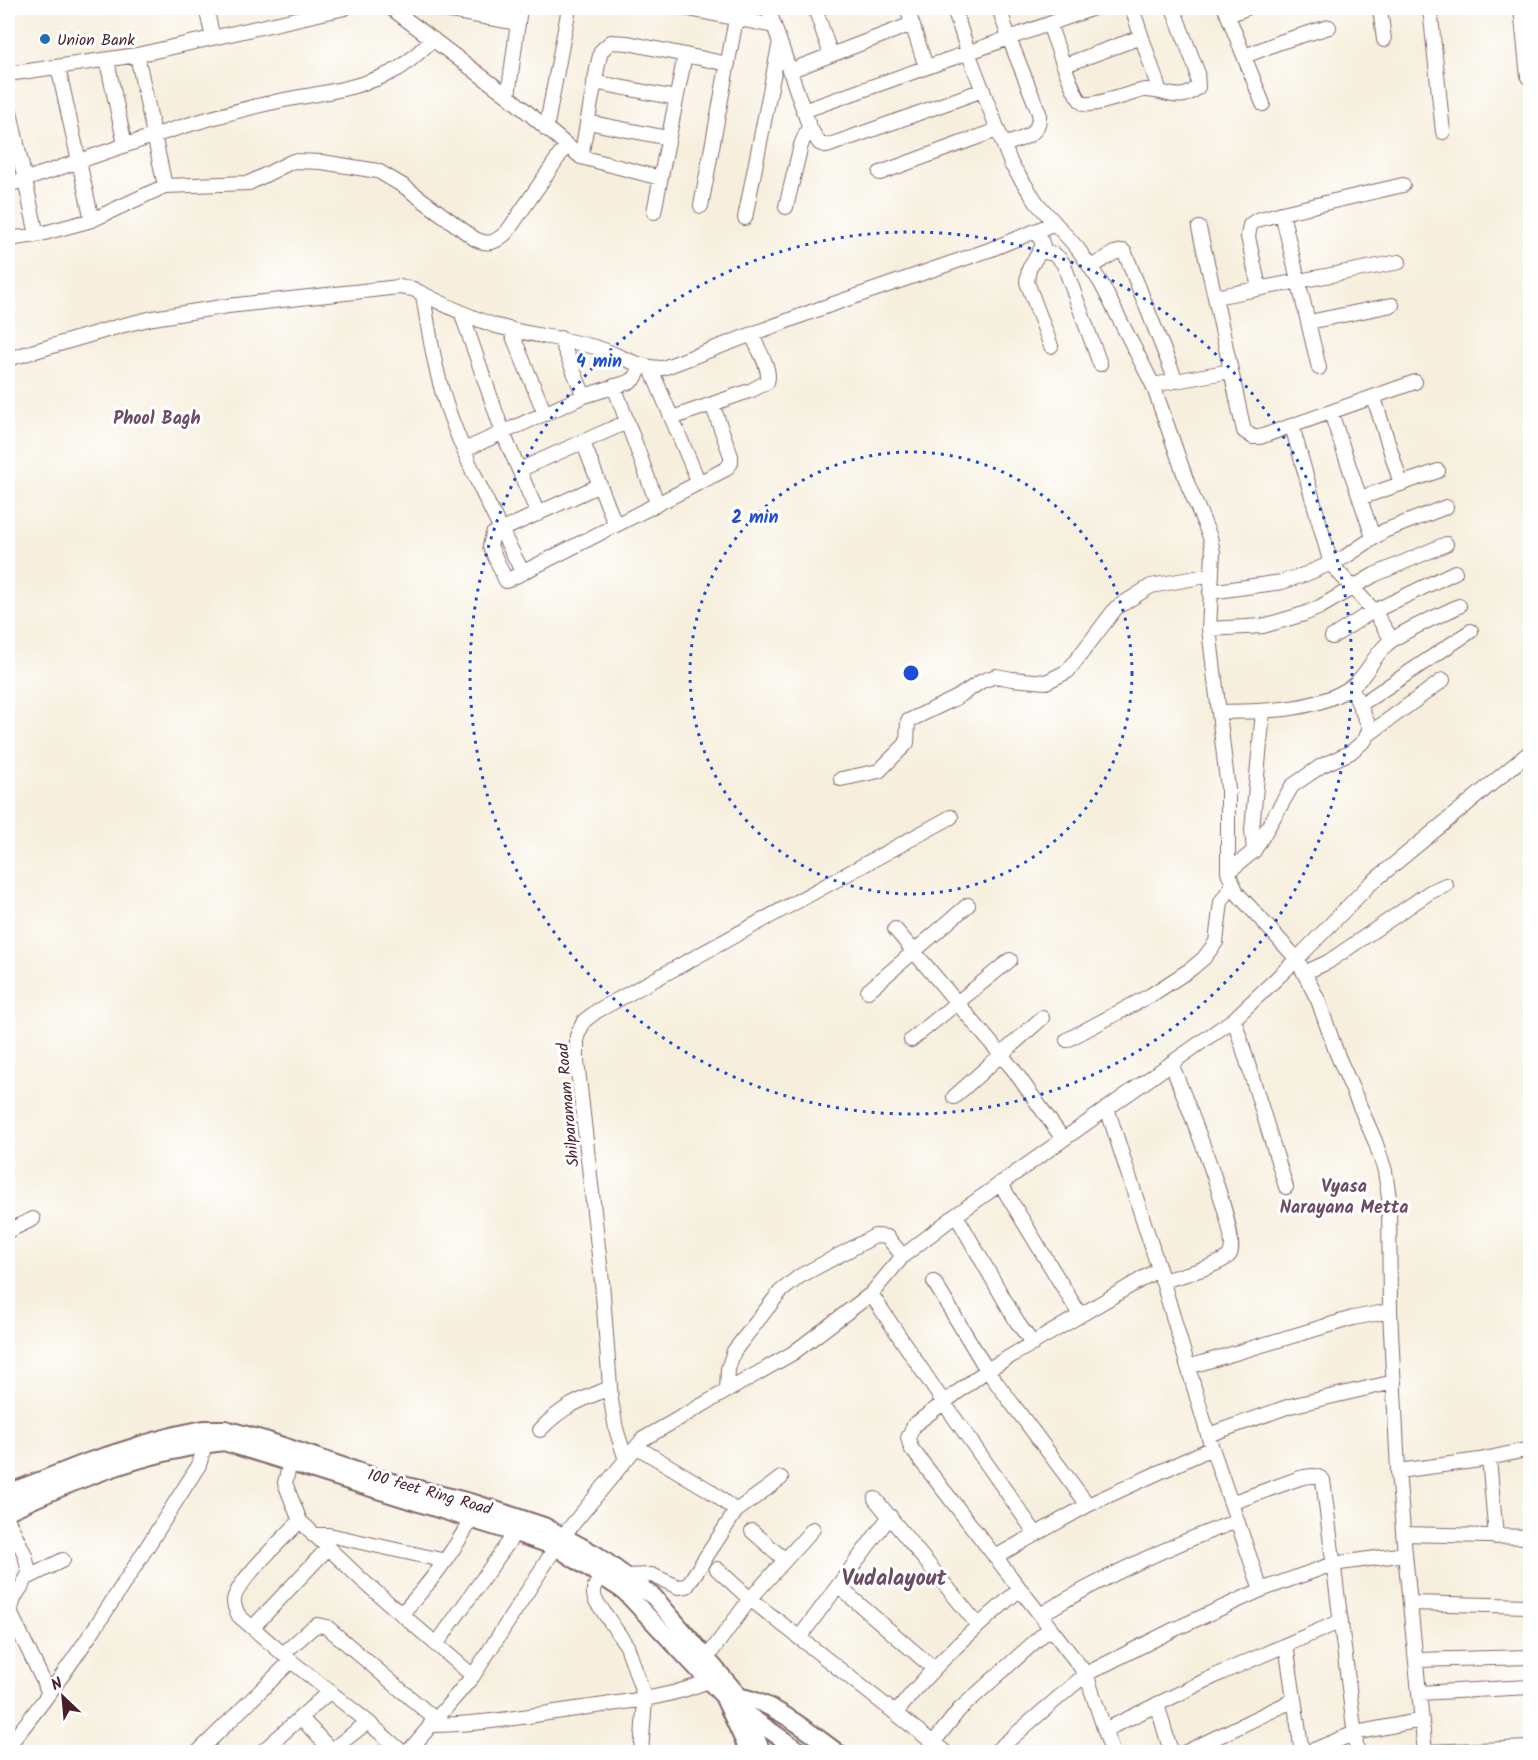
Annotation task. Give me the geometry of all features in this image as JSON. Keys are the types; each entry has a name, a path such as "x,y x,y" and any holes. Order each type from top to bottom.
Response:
{"main road":[{"name":"100 feet Ring Road","path":"8,1493 90,1461 175,1434 204,1429 225,1429 268,1441 384,1480 477,1504 544,1526 560,1542 624,1591 710,1680 731,1696"},
{"name":"100 feet Ring Road","path":"8,1511 95,1472 190,1446 224,1442 471,1520 516,1533 560,1542 597,1555 654,1597 706,1659 731,1696 762,1752"},
{"path":"731,1696 766,1706 837,1752"},
{"name":"100 feet Ring Road","path":"740,1714 749,1752"},
{"path":"740,1714 801,1752"}],"street":[{"path":"206,8 213,38"},
{"path":"8,74 107,61 345,8"},
{"path":"391,8 508,96 581,157 660,178"},
{"path":"434,8 518,23"},
{"path":"508,96 520,8"},
{"path":"546,129 569,8"},
{"path":"689,8 774,26"},
{"path":"768,8 803,111 819,143 827,146 983,90"},
{"path":"815,8 831,55"},
{"path":"907,8 926,67"},
{"path":"954,8 968,52 1011,164 1025,186 1091,267 1101,283 1153,385 1188,485 1210,537 1213,552 1209,629 1228,789 1230,879 1237,893 1297,959 1318,1000 1337,1054 1375,1141 1385,1171 1389,1198 1390,1311 1398,1471 1425,1752 1530,1748"},
{"path":"999,8 1039,113 1040,123 1036,131 1004,145"},
{"path":"803,111 1049,24 1064,13 1094,8"},
{"path":"1132,8 1160,92"},
{"path":"1049,24 1078,99 1085,104 1144,90 1175,97 1192,92 1198,87 1197,71 1173,8"},
{"path":"1247,8 1227,11 1263,104"},
{"path":"1380,8 1384,40"},
{"path":"1430,8 1443,132"},
{"path":"1521,8 1528,77"},
{"path":"701,206 736,19"},
{"path":"789,71 912,24"},
{"path":"1245,56 1329,27"},
{"path":"1065,65 1142,37"},
{"path":"8,185 154,135 247,108 341,89 380,77 404,64 433,39"},
{"path":"581,157 601,51 611,42 628,43 728,64"},
{"path":"745,218 779,44"},
{"path":"137,55 165,186"},
{"path":"654,212 685,55"},
{"path":"107,61 125,145"},
{"path":"58,67 92,220"},
{"path":"594,82 676,98"},
{"path":"8,103 37,235"},
{"path":"587,122 668,138"},
{"path":"786,207 801,145 809,126"},
{"path":"880,173 997,130"},
{"path":"8,239 37,235 92,220 165,186 249,183 292,161 322,162 378,171 405,187 475,239 490,244 498,241 507,232 566,146"},
{"path":"1259,288 1248,231 1250,225 1257,220 1282,213 1403,185"},
{"path":"1282,213 1319,368"},
{"path":"8,359 120,326 228,306 399,287 413,289 492,324 560,338 615,353 646,367 663,368 816,310 989,250 1055,223"},
{"path":"1199,228 1244,431 1248,434 1260,437 1415,382"},
{"path":"1038,231 1043,246 1029,269 1027,282 1051,346"},
{"path":"1091,267 1114,253 1123,251 1125,253 1176,381"},
{"path":"1041,252 1057,255 1064,265 1100,364"},
{"path":"1215,297 1399,262"},
{"path":"423,295 441,386 464,450 523,573 726,469 731,463 731,456 712,404"},
{"path":"1309,322 1392,305"},
{"path":"461,312 504,434 538,514"},
{"path":"510,329 545,414"},
{"path":"672,418 752,390 767,382 769,377 767,370 752,335"},
{"path":"560,338 584,396"},
{"path":"464,450 504,434 584,396 629,382 646,367"},
{"path":"646,367 672,418 699,483"},
{"path":"1153,385 1231,371"},
{"path":"614,386 657,503"},
{"path":"1374,398 1401,484"},
{"path":"1331,413 1373,537"},
{"path":"519,470 627,422"},
{"path":"1292,426 1332,564 1374,611 1392,640"},
{"path":"583,441 615,524"},
{"path":"1360,498 1438,471"},
{"path":"501,530 600,485"},
{"path":"1210,592 1282,582 1332,564 1373,537 1446,507"},
{"path":"1209,629 1263,626 1320,607 1374,575 1446,544"},
{"path":"1332,637 1374,611 1455,572"},
{"path":"841,779 879,771 907,743 908,721 956,698 982,681 996,676 1012,680 1046,682 1068,671 1116,608 1151,586 1212,575"},
{"path":"1220,712 1263,711 1318,702 1351,687 1361,679 1380,651 1392,640 1459,606"},
{"path":"1360,705 1471,631"},
{"path":"1067,1040 1151,994 1204,958 1216,942 1221,902 1230,879 1254,851 1292,786 1321,765 1361,745 1369,734 1443,680"},
{"path":"1351,687 1367,720 1369,734"},
{"path":"1254,851 1251,830 1263,711"},
{"path":"408,1752 473,1676 560,1542 643,1439 793,1353 871,1294 903,1256 956,1215 1234,1019 1369,885 1530,752"},
{"name":"Shilparamam Road","path":"626,1460 616,1429 610,1388 602,1281 577,1061 577,1036 584,1021 597,1011 951,818"},
{"path":"1304,973 1328,962 1430,892 1446,885"},
{"path":"868,992 968,905"},
{"path":"895,928 1002,1055 1063,1139"},
{"path":"911,1040 1010,960"},
{"path":"954,1097 1042,1018"},
{"path":"1234,1019 1286,1187"},
{"path":"1112,1752 1086,1674 909,1443 910,1432 914,1425 987,1370 1080,1315 1161,1275 1222,1261 1230,1254 1232,1247 1224,1211 1195,1124 1171,1063"},
{"path":"1107,1108 1161,1275 1210,1442 1261,1590"},
{"path":"1000,1184 1080,1315"},
{"path":"956,1215 1017,1322 1033,1344"},
{"path":"8,1231 33,1219"},
{"path":"727,1391 728,1369 734,1351 780,1292 800,1276 875,1236 887,1237 903,1256"},
{"path":"934,1282 987,1370 1088,1505"},
{"path":"871,1294 944,1403 1036,1533"},
{"path":"1188,1367 1353,1318 1390,1311"},
{"path":"995,1557 1088,1505 1210,1442 1290,1406 1394,1382"},
{"path":"540,1430 554,1415 567,1406 610,1388"},
{"path":"8,1746 49,1693 104,1612 193,1474 202,1458 206,1444"},
{"path":"637,1447 709,1490 736,1511"},
{"path":"1398,1471 1490,1458 1530,1449"},
{"path":"1490,1458 1496,1537"},
{"path":"290,1463 285,1483 300,1521 401,1614 473,1676"},
{"path":"1231,1503 1312,1475 1319,1476 1325,1486 1357,1752"},
{"path":"626,1576 652,1575 678,1587 687,1586 736,1511 781,1479"},
{"path":"876,1499 978,1625"},
{"path":"799,1638 890,1516"},
{"path":"8,1520 28,1563 29,1573 13,1599 10,1606 11,1614 49,1693"},
{"path":"401,1614 423,1591 446,1561 471,1520"},
{"path":"300,1521 238,1586 234,1603 239,1616 402,1752"},
{"path":"1040,1615 1120,1570 1184,1540 1237,1521"},
{"path":"706,1659 750,1599 813,1529"},
{"path":"752,1531 785,1560"},
{"path":"436,1645 516,1533"},
{"path":"1403,1534 1530,1537"},
{"path":"314,1535 329,1535 446,1561"},
{"path":"253,1627 328,1548"},
{"path":"995,1752 1086,1674 1173,1630 1261,1590 1333,1564 1405,1554"},
{"path":"27,1578 63,1560"},
{"path":"717,1569 750,1599 945,1752"},
{"path":"602,1576 594,1587 593,1594 627,1646 645,1699 641,1752"},
{"path":"838,1586 933,1668"},
{"path":"896,1713 933,1668 1020,1589"},
{"path":"1410,1604 1530,1606"},
{"path":"1105,1730 1157,1704 1341,1621"},
{"path":"198,1752 317,1625 327,1627 433,1722 477,1723 645,1699 694,1688 710,1680"},
{"path":"933,1743 959,1710 1050,1628"},
{"path":"1286,1645 1302,1752"},
{"path":"1416,1660 1530,1657"},
{"path":"1419,1692 1530,1687"},
{"path":"271,1749 330,1691"},
{"path":"1186,1752 1294,1700"},
{"path":"1157,1704 1171,1752"},
{"path":"301,1718 330,1751 368,1722"},
{"path":"1309,1752 1355,1733 1422,1720"}],"place":[{"name":"Union Bank","path":"45,39"}],"district":[{"name":"Phool Bagh","path":"157,418"},
{"name":"Vyasa Narayana Metta","path":"1344,1196"},
{"name":"Vudalayout","path":"894,1577"}]}
